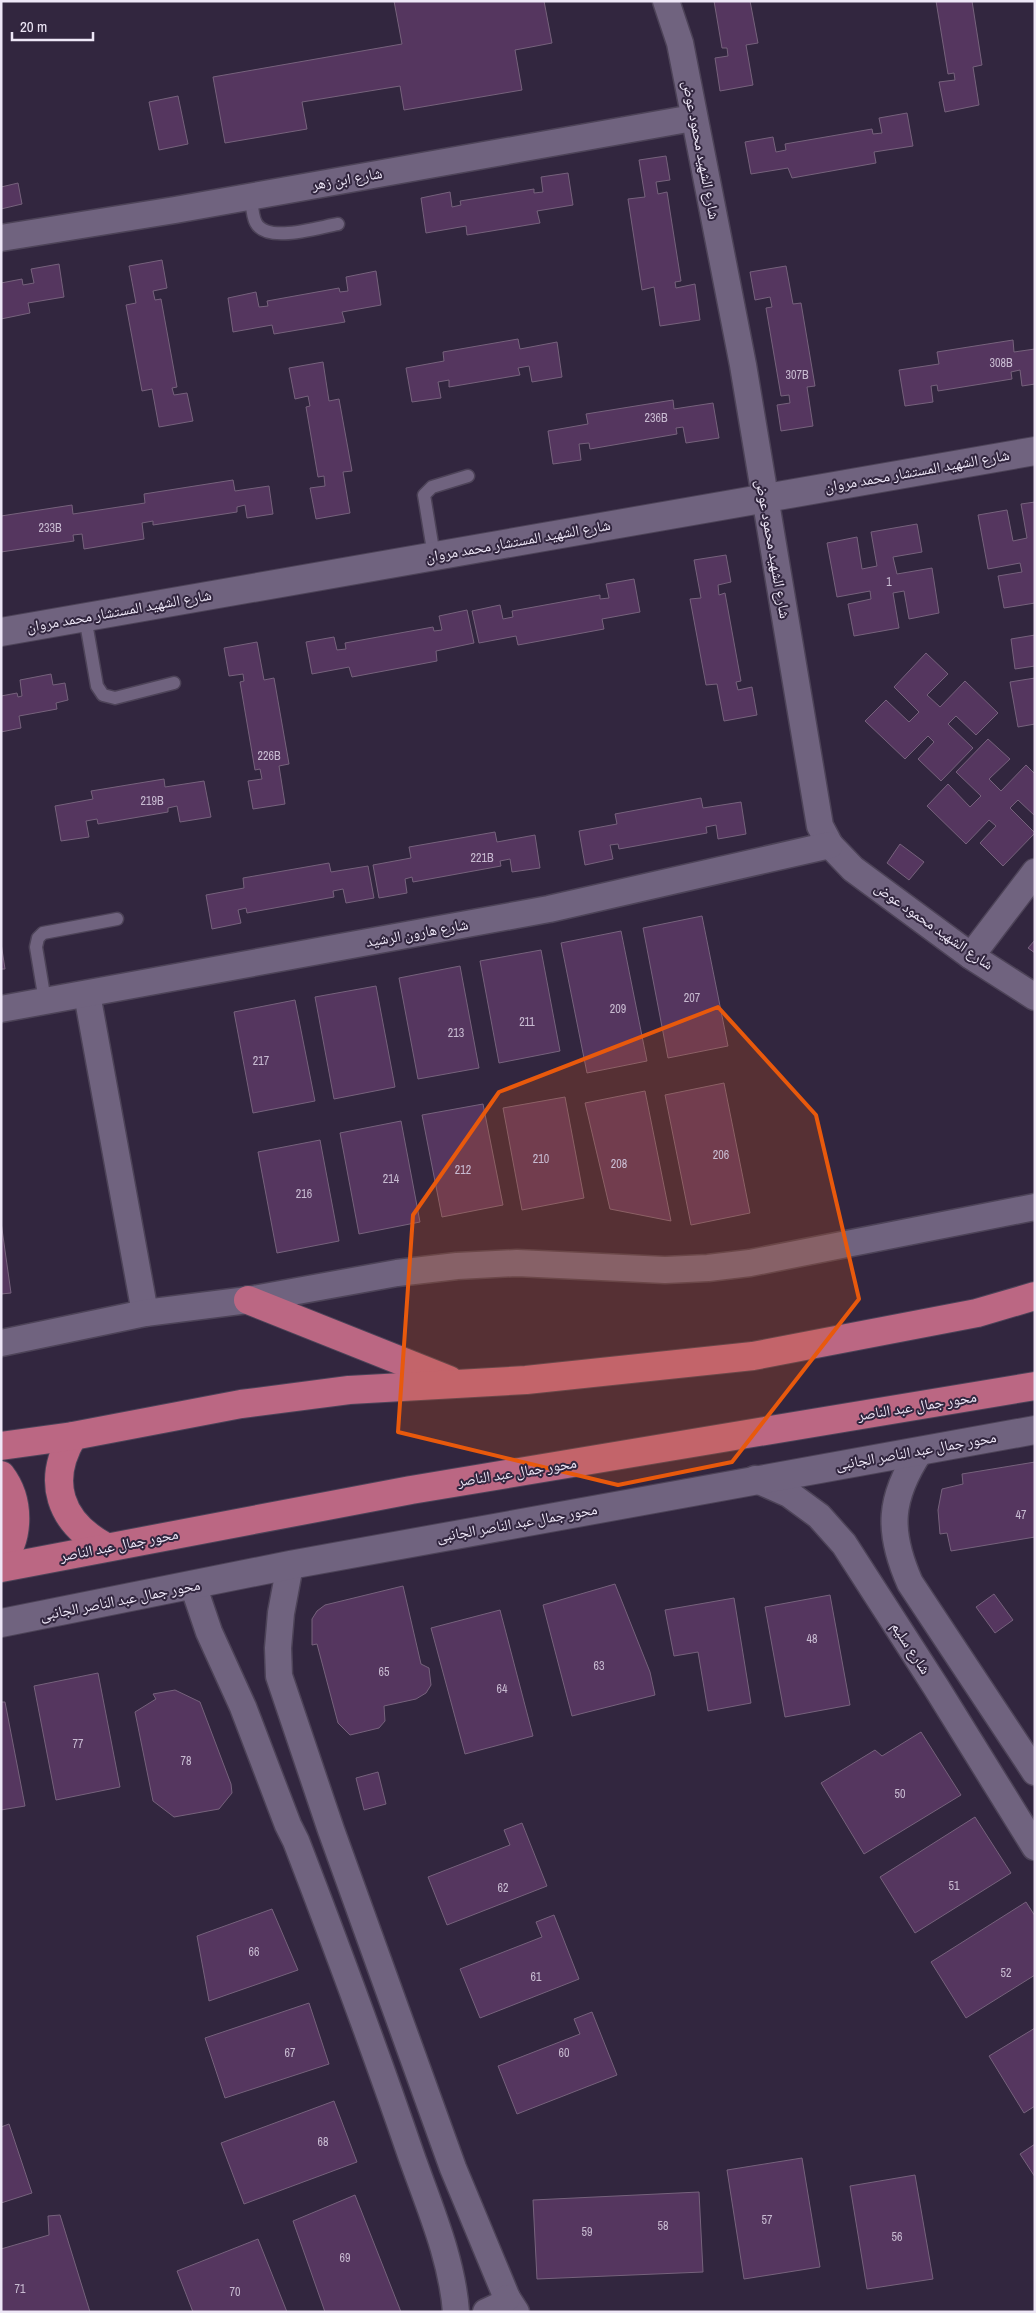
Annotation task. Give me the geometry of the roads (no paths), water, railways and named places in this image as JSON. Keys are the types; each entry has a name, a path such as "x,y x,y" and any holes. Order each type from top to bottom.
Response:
{"main road":[{"path":"1,1446 74,1436 241,1404 349,1390 526,1380 753,1356 977,1313 1035,1296"},
{"path":"248,1300 457,1384"},
{"name":"محور جمال عبد الناصر","path":"1,1568 106,1546 411,1490 1035,1386"},
{"path":"74,1436 65,1450 60,1466 59,1483 62,1499 68,1514 78,1528 106,1546"},
{"path":"1,1476 12,1495 15,1527 12,1542 1,1561"}],"street":[{"name":"شارع الشهيد محمود عوض","path":"666,1 680,43 693,118 743,365 820,826 830,845 853,869 971,956 1035,997"},
{"name":"شارع ابن زهر","path":"1,238 175,210 693,118"},
{"name":"شارع الشهيد المستشار محمد مروان","path":"1,632 1035,451"},
{"name":"شارع هارون الرشيد","path":"1,1009 549,909 830,845"},
{"path":"971,956 1035,872"},
{"path":"87,994 145,1313"},
{"path":"1,1343 145,1313 248,1300 397,1273 457,1266 518,1263 665,1270 708,1268 750,1263 1035,1207"},
{"name":"محور جمال عبد الناصر الجانبى","path":"1,1623 290,1565 755,1479 1035,1430"},
{"path":"920,1451 905,1474 896,1501 894,1529 898,1557 910,1583 1035,1772"},
{"name":"شارع سليم","path":"755,1479 789,1494 819,1516 844,1544 1035,1847"},
{"path":"290,1565 281,1613 278,1648 279,1676 331,1830 453,2168 512,2305 499,2306 486,2312"},
{"path":"193,1585 210,1632 296,1841 390,2093 451,2279 458,2310"},
{"path":"962,1729 993,1710"},
{"path":"296,1841 331,1830"}],"lane":[{"path":"251,196 256,223 265,232 281,234 338,224"},
{"path":"434,556 424,496 432,487 468,476"},
{"path":"85,617 97,686 102,695 114,698 174,683"},
{"path":"45,1001 36,947 38,938 43,933 117,919"}]}
